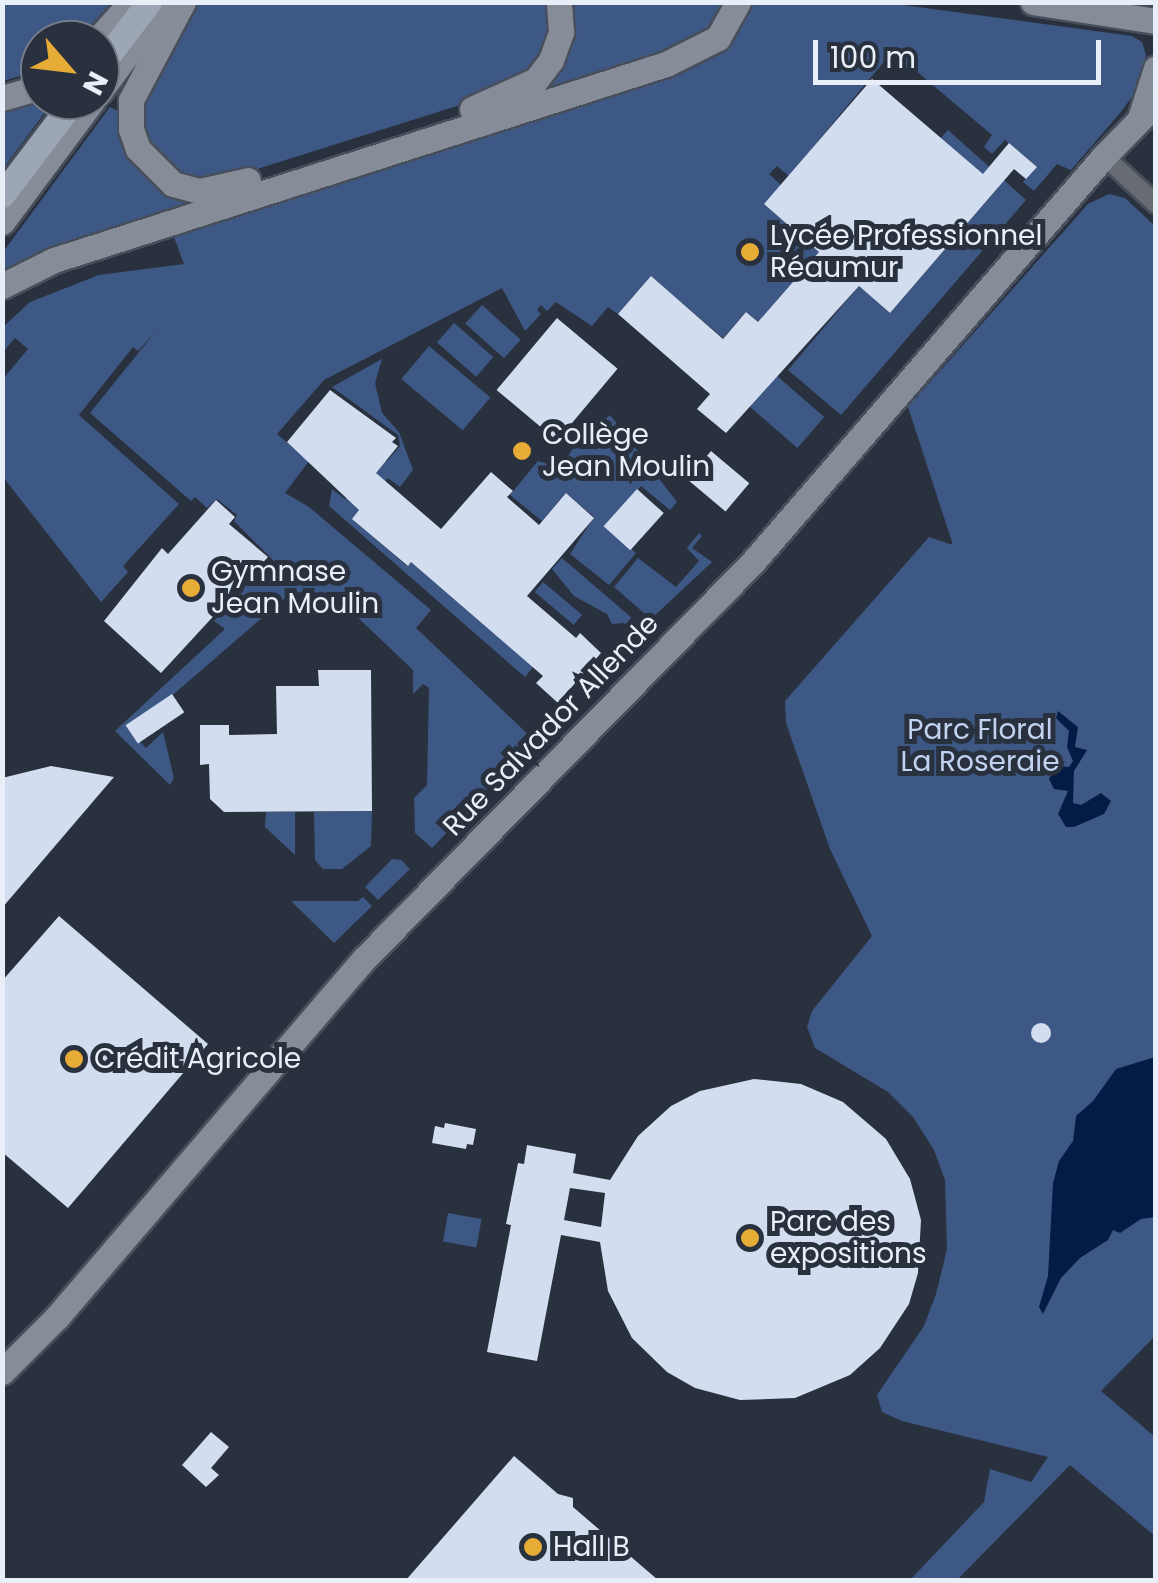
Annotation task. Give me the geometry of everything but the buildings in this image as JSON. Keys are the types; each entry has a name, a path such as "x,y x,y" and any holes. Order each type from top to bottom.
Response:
{"main road":[{"path":"120,40 149,2"},
{"path":"120,64 166,2"},
{"path":"183,2 132,100 130,129 138,149 155,170 173,184 200,191 220,189 513,94 536,80 550,60 561,32 559,2"},
{"path":"2,286 54,260 688,56 724,32 738,2"},
{"path":"1033,2 1156,21"},
{"name":"Rue Salvador Allende","path":"2,1372 56,1317 364,958 764,550 1104,156 1148,111 1156,69"},
{"path":"2,195 59,120"},
{"path":"2,222 79,120"}],"street":[{"path":"1104,156 1156,204"}],"green space":[{"path":"3,2 111,2 95,20 20,20 20,76 3,81"},
{"path":"197,3 550,3 551,36 534,68 498,93 232,177 197,179 178,175 162,164 142,133 140,112 147,82"},
{"path":"569,3 730,3 710,36 541,95"},
{"path":"747,3 888,3 1132,36 1142,42 1146,55 1137,90 1120,113 1071,170 1057,164 1034,191 1023,182 1036,166 1005,140 992,154 984,147 992,135 909,65 906,68 893,55 887,58 789,176 777,166 769,174 781,185 765,205 819,252 758,322 746,312 723,338 651,277 618,314 608,307 592,326 556,302 547,311 541,305 537,310 541,314 525,331 502,288 324,380 277,434 309,461 285,493 309,507 431,610 416,628 534,740 432,848 415,833 414,798 427,785 429,688 423,684 413,694 413,670 332,593 292,592 131,731 146,748 163,732 174,778 170,785 115,731 225,629 214,621 258,571 267,578 279,566 234,521 237,515 217,499 207,508 195,497 191,501 90,413 156,331 138,351 133,347 79,415 179,504 123,566 128,572 101,602 3,477 3,379 28,349 15,338 3,352 3,327 30,302 99,275 184,264 171,229 707,58 723,47"},
{"path":"20,101 20,120 39,120 3,169 2,102"},
{"path":"120,112 123,135 206,203 48,252 3,274 3,252 100,120 120,120"},
{"path":"948,130 1026,200 841,415 788,370 859,286 890,313 998,188 941,138"},
{"name":"Parc Floral La Roseraie","path":"1109,194 1125,198 1156,227 1156,1335 1101,1391 1155,1437 1155,1536 1070,1465 957,1580 910,1580 984,1502 990,1469 1031,1482 1048,1457 902,1421 882,1412 877,1395 924,1326 936,1294 947,1249 945,1180 934,1150 913,1117 888,1092 815,1048 807,1027 812,1011 872,936 830,849 786,723 785,701 929,537 953,545 908,407 1088,204"},
{"path":"482,305 521,340 504,358 465,324"},
{"path":"454,323 493,357 476,377 437,343"},
{"path":"429,346 490,397 463,430 401,379"},
{"path":"382,359 375,383 382,413 399,432 413,470 400,487 388,478 353,519 407,566 411,562 533,667 525,677 329,506 332,489 345,499 381,457 387,461 400,446 398,435 332,387"},
{"path":"776,375 824,417 797,448 749,406"},
{"path":"610,415 677,502 670,510 641,486 605,526 636,553 609,585 570,554 594,517 566,493 542,521 510,495 538,461 551,465 565,461 577,442"},
{"path":"699,533 702,536 692,548 712,562 651,619 614,587 638,558 676,587 699,561 687,548"},
{"path":"562,558 646,630 630,641 626,635 631,630 624,623 612,624 607,614 574,596 552,569"},
{"path":"543,582 582,615 574,625 535,592"},
{"path":"372,811 371,846 342,869 323,869 315,860 314,812"},
{"path":"266,812 295,812 295,855 265,827"},
{"path":"392,859 401,860 410,869 378,900 365,887"},
{"path":"363,897 372,906 334,943 291,901 358,901"},
{"path":"448,1213 481,1219 476,1247 443,1242"}],"shaded area":[{"path":"1058,711 1078,727 1075,747 1087,750 1074,771 1073,803 1081,805 1101,793 1111,801 1104,814 1074,827 1066,827 1058,814 1068,791 1054,789 1049,779 1056,766 1069,767 1073,761 1067,747 1069,731 1056,718"},
{"path":"1155,1057 1155,1217 1141,1219 1120,1233 1113,1230 1108,1240 1080,1258 1061,1278 1043,1314 1039,1307 1048,1276 1053,1183 1059,1161 1073,1141 1076,1116 1093,1101 1116,1069"}],"place":[{"name":"Lycée Professionnel Réaumur","path":"750,252"},
{"name":"Collège Jean Moulin","path":"522,451"},
{"name":"Gymnase Jean Moulin","path":"191,588"},
{"name":"Crédit Agricole","path":"74,1059"},
{"name":"Parc des expositions","path":"750,1238"},
{"name":"Hall B","path":"533,1547"}]}
